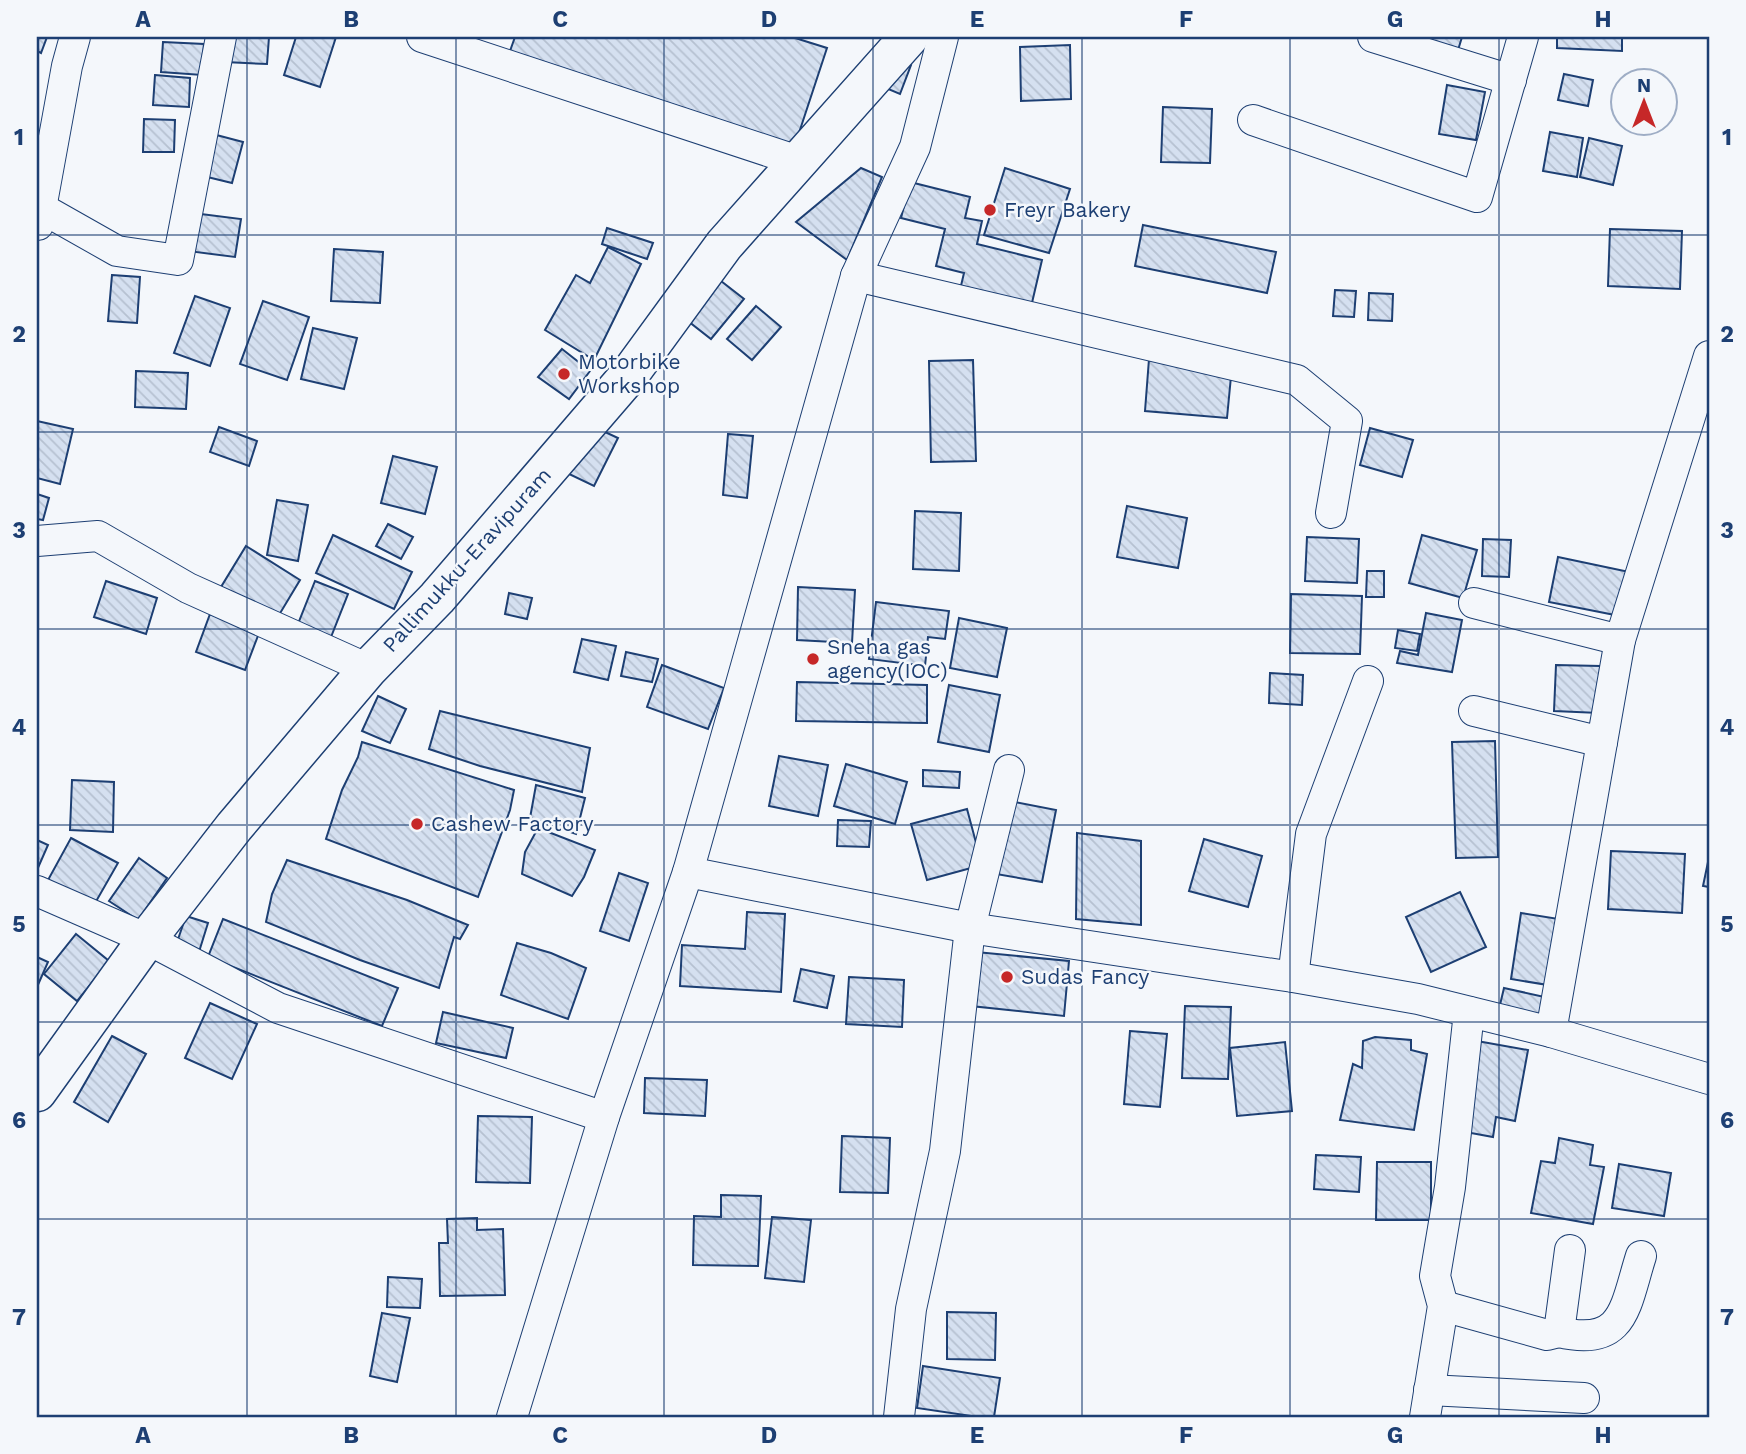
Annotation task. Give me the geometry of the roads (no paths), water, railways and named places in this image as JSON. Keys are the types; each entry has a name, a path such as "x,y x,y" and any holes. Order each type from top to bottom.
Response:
{"main road":[{"name":"Pallimukku-Eravipuram","path":"37,1092 147,939 234,827 368,669 438,598 612,395 724,245 909,37"}],"street":[{"path":"75,37 67,66 39,218 117,251 178,260 221,37"},
{"path":"422,37 799,161"},
{"path":"512,1417 604,1117 688,872 856,276 915,147 943,37"},
{"path":"1373,37 1511,80"},
{"path":"1253,120 1477,197 1523,37"},
{"path":"856,276 1297,380 1347,421 1331,513"},
{"path":"1551,1032 1620,640 1709,356"},
{"path":"37,541 98,536 188,588 368,669"},
{"path":"1474,603 1620,640"},
{"path":"1293,977 1311,834 1368,681"},
{"path":"1474,711 1602,742"},
{"path":"899,1417 911,1309 945,1151 970,928 1009,770"},
{"path":"688,872 970,928 1293,977 1418,999 1551,1032 1709,1080"},
{"path":"37,891 147,939 278,1008 604,1117"},
{"path":"1469,1012 1450,1187 1435,1276 1443,1306 1427,1404 1584,1398"},
{"path":"1559,1332 1570,1250"},
{"path":"1443,1306 1547,1335 1559,1332 1595,1336 1604,1333 1619,1319 1629,1300 1641,1256"}],"place":[{"name":"Freyr Bakery","path":"990,210"},
{"name":"Motorbike Workshop","path":"564,374"},
{"name":"Sneha gas agency(IOC)","path":"813,659"},
{"name":"Cashew Factory","path":"417,824"},
{"name":"Sudas Fancy","path":"1007,977"}]}
